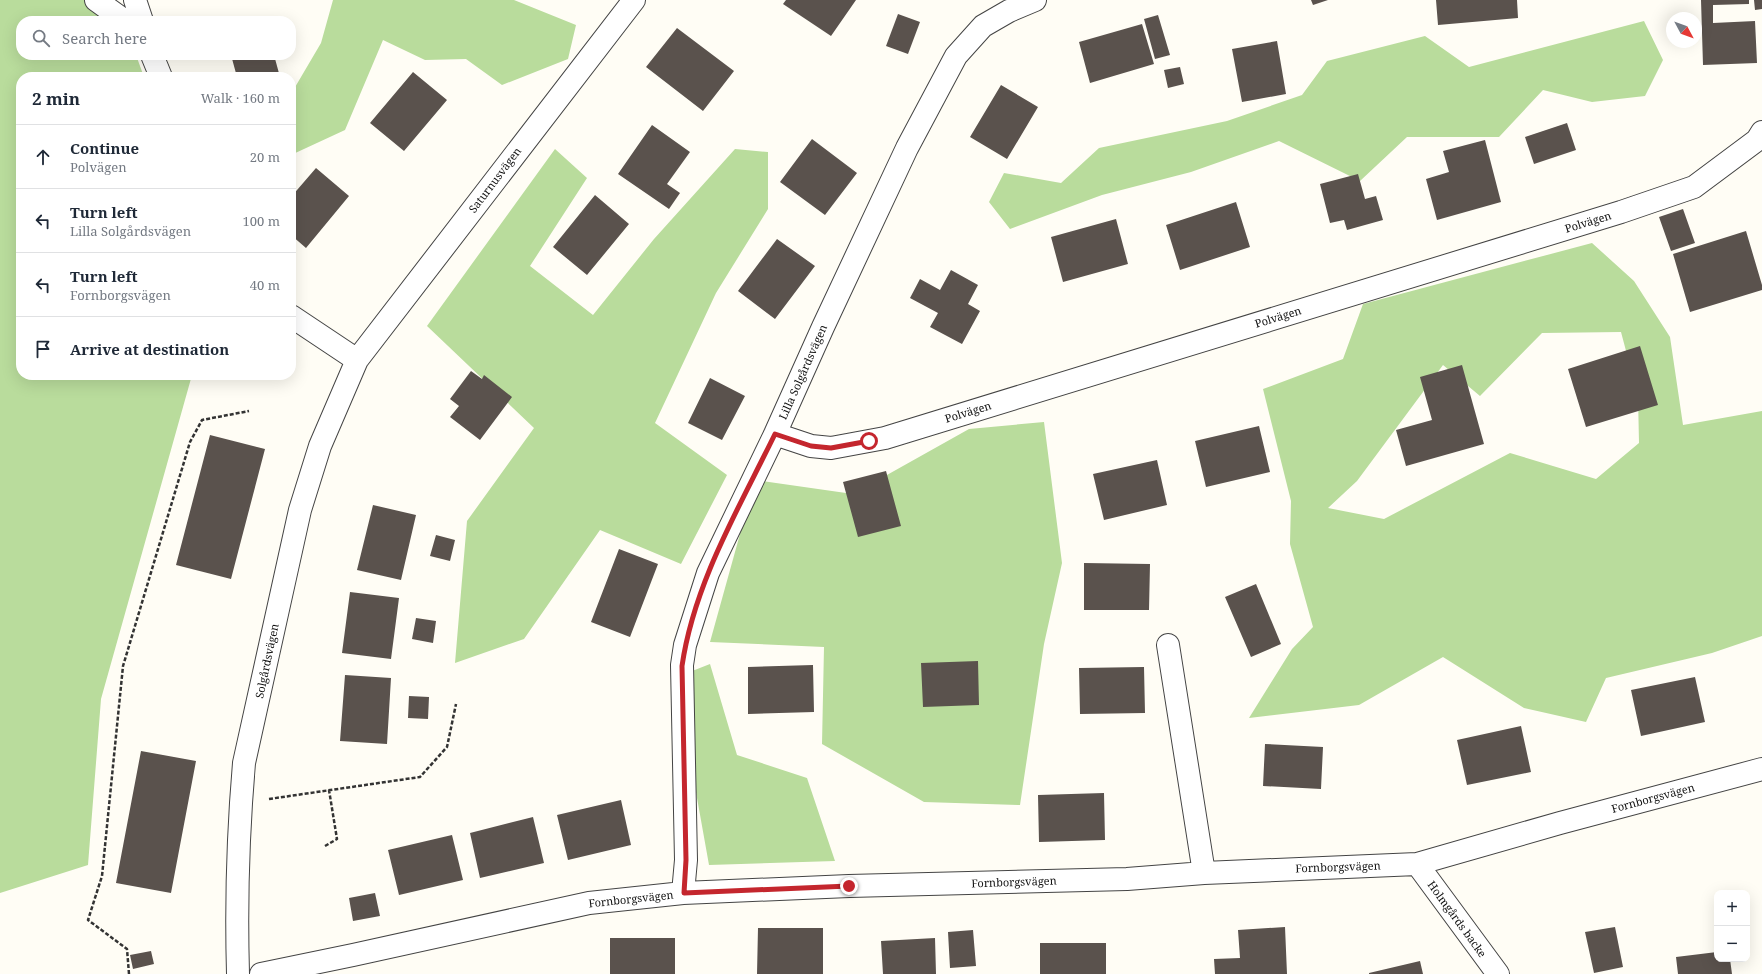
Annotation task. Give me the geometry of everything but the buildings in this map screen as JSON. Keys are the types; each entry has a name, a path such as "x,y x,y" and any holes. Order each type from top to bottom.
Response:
{"street":[{"path":"96,0 117,16"},
{"path":"135,0 140,16"},
{"name":"Saturnusvägen","path":"358,360 634,0"},
{"name":"Lilla Solgårdsvägen","path":"684,893 686,860 682,666 685,645 708,573 775,434 826,320 907,148 956,56 983,26 1009,11 1035,0"},
{"path":"154,60 159,72"},
{"name":"Polvägen","path":"775,434 811,446 831,448 884,438 1621,212 1694,187 1757,140 1762,132"},
{"path":"296,319 358,360"},
{"name":"Solgårdsvägen","path":"238,974 236,912 240,804 244,763 300,510 320,446 358,360"},
{"path":"1168,645 1204,873"},
{"name":"Fornborgsvägen","path":"261,974 320,968 588,903 684,893 849,886 1127,879 1204,873 1417,864 1567,821 1762,769"},
{"name":"Holmgårds backe","path":"1417,864 1498,974"}],"path":[{"path":"130,974 127,949 88,920 102,876 123,666 190,442 202,420 249,412"},
{"path":"240,804 420,776 448,747 456,704"},
{"path":"326,846 338,839 329,790"}],"green space":[{"path":"0,0 112,0 119,16 16,16 16,60 138,60 142,72 16,72 16,380 191,380 101,699 88,865 0,893"},
{"path":"333,0 514,0 576,25 568,59 502,85 466,59 425,60 383,40 345,130 296,153 296,86 321,43"},
{"path":"1644,21 1663,60 1645,96 1592,102 1543,90 1499,137 1407,137 1360,181 1279,141 1191,172 1102,195 1010,229 989,202 1004,173 1061,183 1099,148 1227,121 1302,95 1327,61 1425,36 1469,67"},
{"path":"555,149 587,178 530,266 593,315 654,239 735,149 768,152 768,209 716,293 655,423 727,475 681,564 600,530 524,639 455,663 467,521 534,428 427,326"},
{"path":"1592,243 1634,281 1670,337 1683,425 1762,411 1762,636 1712,653 1606,678 1586,722 1524,708 1443,657 1359,705 1249,718 1292,649 1313,627 1290,544 1291,501 1263,389 1343,359 1363,304","holes":["1621,332 1638,396 1639,443 1596,479 1510,453 1384,519 1328,508 1357,481 1443,365 1480,396 1542,333"]},
{"path":"1044,422 1062,563 1044,644 1020,805 924,802 822,744 824,647 710,642 755,480 853,494 969,429"},
{"path":"710,664 737,755 807,778 835,861 709,865 692,770 682,675"}],"route":[{"path":"849,886 684,893 686,860 682,666 685,645 708,573 775,434 811,446 831,448 869,441"}]}
